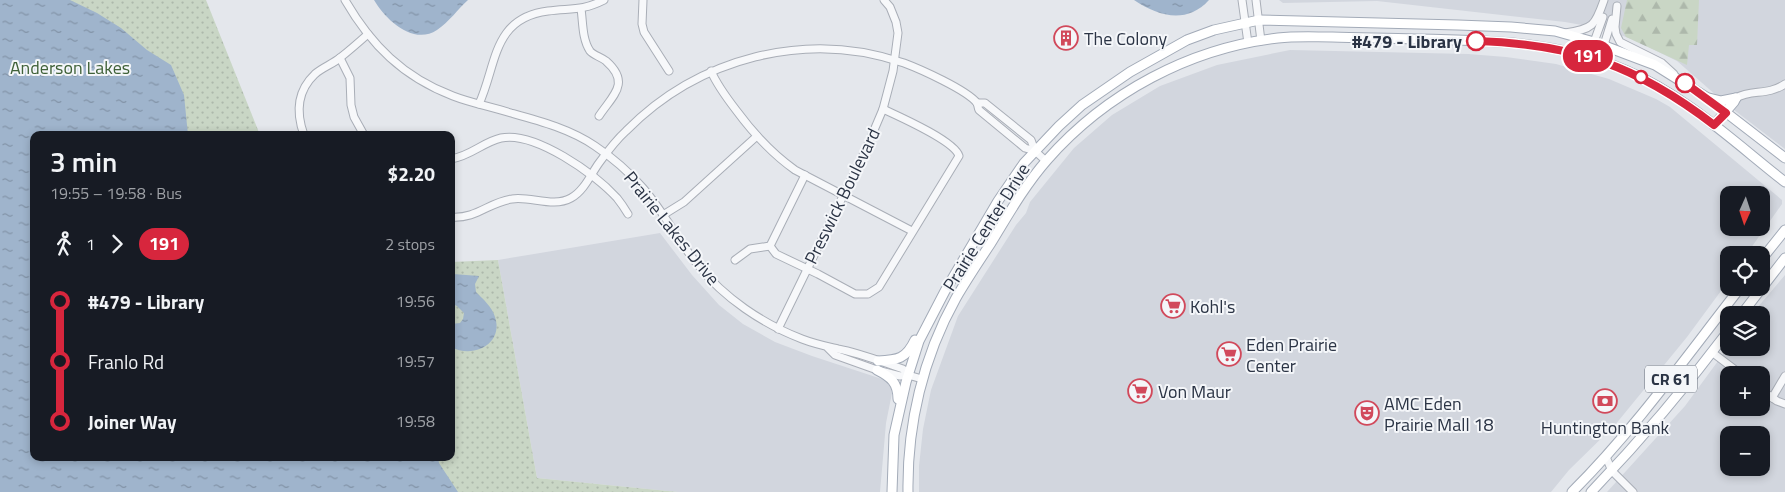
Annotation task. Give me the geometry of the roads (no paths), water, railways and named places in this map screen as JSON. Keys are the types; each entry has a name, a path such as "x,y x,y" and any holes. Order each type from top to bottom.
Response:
{"main road":[{"name":"Prairie Center Drive","path":"892,492 893,445 899,410 908,375 920,341 945,291 998,201 1024,163 1082,105 1133,70 1187,40 1214,30 1259,20 1511,27 1562,33 1604,45 1655,65 1706,97 1785,158"},
{"name":"Prairie Center Drive","path":"908,492 911,434 922,379 940,330 956,299 1024,190 1046,160 1074,132 1095,115 1144,80 1187,61 1248,43 1290,37 1528,44 1597,59 1628,71 1656,85 1681,100 1785,182"},
{"path":"1706,97 1721,101 1736,98"},
{"path":"1714,125 1726,113 1736,98"},
{"path":"1770,249 1785,230"},
{"path":"1748,306 1785,258"},
{"path":"899,410 898,391 895,382 878,365 899,359 908,352 924,319 945,291"},
{"name":"CR 61","path":"1572,492 1606,457 1668,383 1734,296"},
{"name":"CR 61","path":"1591,492 1612,471 1720,342"}],"street":[{"name":"Prairie Lakes Drive","path":"345,0 357,21 368,34 390,58 409,73 446,93 553,125 573,134 606,154 628,172 644,189 698,265 715,284 756,316 778,329 801,339 828,348 837,348 878,365 903,369 908,375 922,379"},
{"path":"479,104 494,56 504,37 514,24 536,13 581,9 604,0"},
{"path":"643,0 642,24 644,32 669,71"},
{"name":"Preswick Boulevard","path":"778,329 866,149 883,110 895,60 898,33 890,7 884,0"},
{"path":"1242,0 1248,43"},
{"path":"1256,0 1261,41"},
{"path":"1562,33 1581,31 1590,27 1597,21 1604,0"},
{"path":"1586,56 1594,42 1608,0"},
{"path":"1597,59 1604,45 1617,3"},
{"path":"1617,3 1615,26 1620,42 1662,63 1680,80"},
{"path":"581,9 585,38 591,52 604,60 618,74 619,78 617,89 598,116"},
{"path":"302,131 298,112 304,92 316,74 340,58 368,34"},
{"path":"455,216 470,216 506,199 564,201 580,191 606,154 636,121 663,98 687,82 711,70 763,54 790,50 817,49 868,53 917,68 940,79 977,103 984,103 1031,140 1035,151 1046,160"},
{"path":"340,58 350,78 351,105 354,117 362,131"},
{"path":"711,70 722,92 748,126 782,160 805,175 912,231"},
{"path":"1736,98 1744,93 1768,92 1785,84"},
{"path":"770,246 776,254 855,294 868,294 874,292 879,287 912,231 959,159 959,153 934,134 883,110"},
{"path":"663,215 684,202 757,136"},
{"path":"455,158 470,154 500,138 519,138 548,147 604,186 618,199 628,214"},
{"path":"770,246 805,175"},
{"path":"735,260 750,249 770,246"},
{"path":"1712,353 1730,366"},
{"path":"1785,376 1772,398 1785,404"},
{"path":"1606,457 1612,471 1633,492"},
{"path":"1598,466 1612,471"}],"water":[{"path":"0,0 70,0 97,13 121,28 147,50 171,65 184,95 188,131 30,131 30,461 439,461 458,492 0,492"},
{"path":"374,0 468,0 437,30 419,35 409,33 392,22"},
{"path":"1134,0 1209,0 1191,13 1172,15 1162,14"},
{"path":"455,274 479,276 475,284 476,292 494,313 497,327 491,342 485,347 468,351 455,348 455,324 460,323 464,313 455,305"}],"place":[{"name":"The Colony","path":"1066,38"},
{"name":"#479 - Library","path":"1476,41"},
{"name":"Kohl's","path":"1173,306"},
{"name":"Eden Prairie Center","path":"1229,354"},
{"name":"Von Maur","path":"1140,391"},
{"name":"Huntington Bank","path":"1605,401"},
{"name":"AMC Eden Prairie Mall 18","path":"1367,413"}],"park label":[{"name":"Anderson Lakes","path":"70,67"}]}
